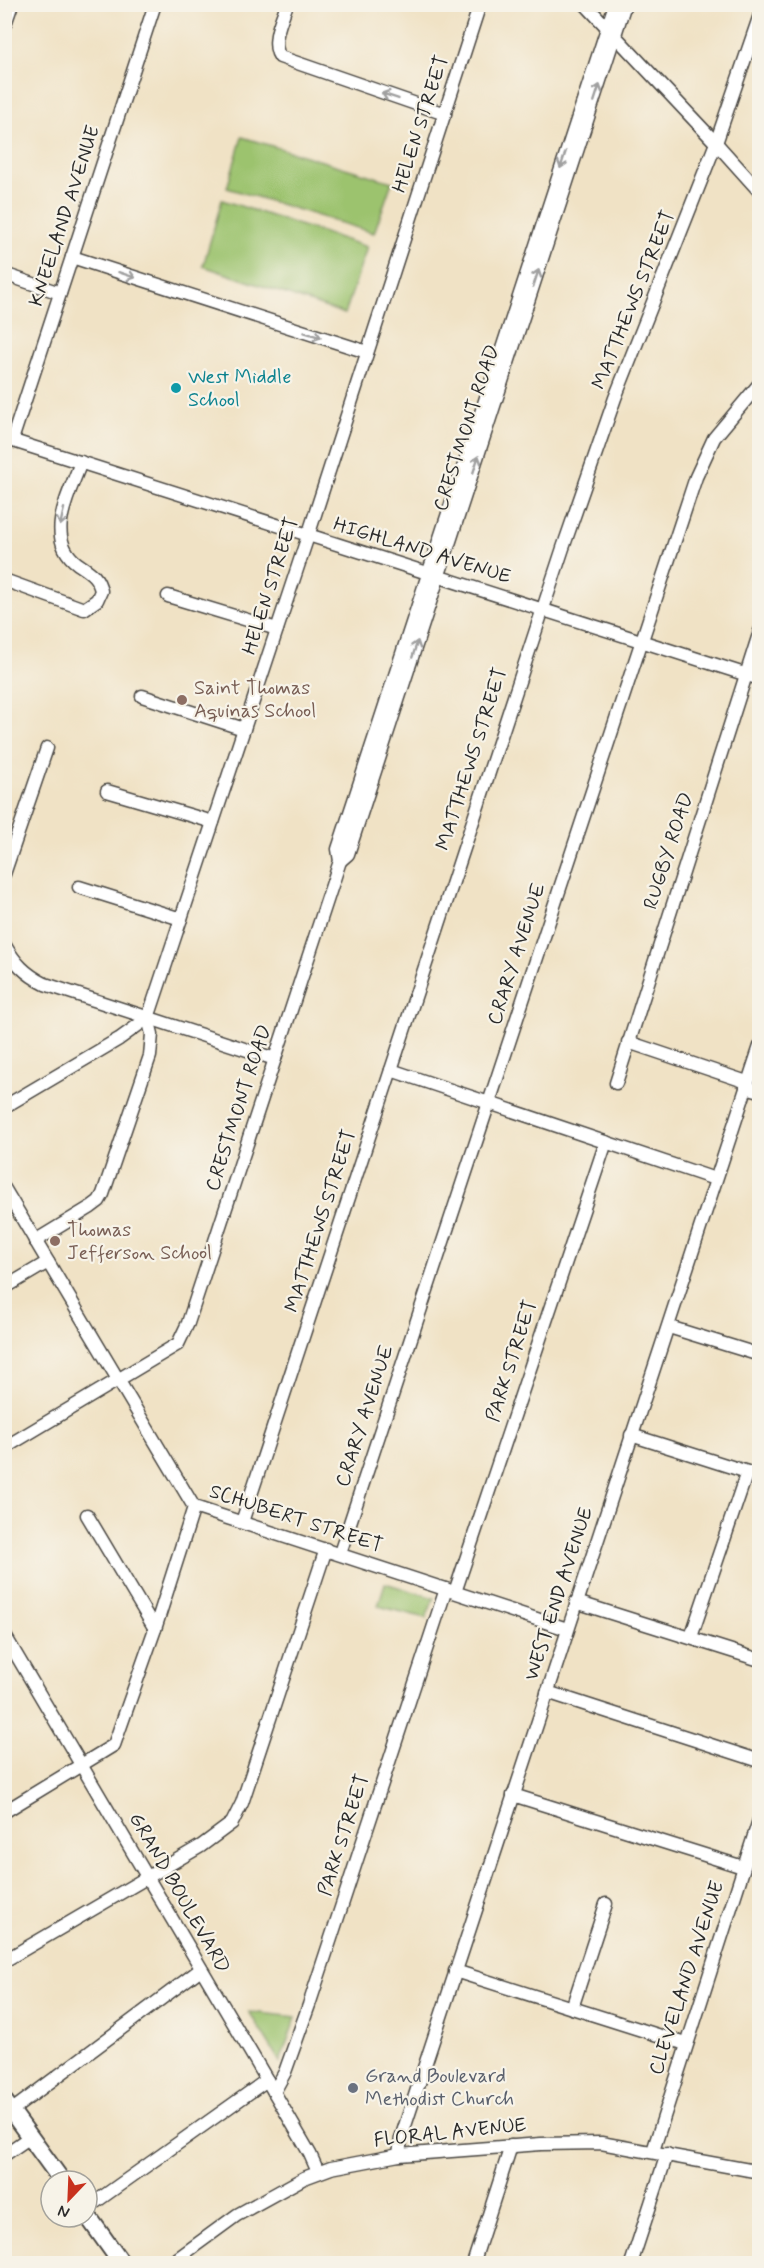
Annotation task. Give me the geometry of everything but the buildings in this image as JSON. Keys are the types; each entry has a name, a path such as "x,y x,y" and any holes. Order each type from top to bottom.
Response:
{"main road":[{"path":"8,2106 53,2169"},
{"path":"97,2229 122,2264"}],"street":[{"path":"4,27 12,4"},
{"path":"287,4 277,33 276,49 280,57 445,114"},
{"name":"HELEN STREET","path":"148,1018 308,536 480,4"},
{"path":"585,4 717,143 759,192"},
{"name":"CRESTMONT ROAD","path":"611,32 615,4"},
{"name":"CRESTMONT ROAD","path":"4,1448 178,1344 182,1337 212,1256 340,861 348,854 433,575 611,32 625,4"},
{"name":"KNEELAND AVENUE","path":"8,439 72,257 150,6"},
{"name":"MATTHEWS STREET","path":"242,1522 542,610 615,398 717,143 759,15"},
{"path":"72,257 368,352"},
{"path":"4,274 60,293"},
{"name":"CRARY AVENUE","path":"340,1554 701,463 714,438 759,383"},
{"name":"HIGHLAND AVENUE","path":"8,439 759,679"},
{"path":"4,580 84,609 97,600 101,591 96,576 65,552 61,544 61,518 81,462"},
{"path":"168,596 277,629"},
{"name":"RUGBY ROAD","path":"616,1083 759,631"},
{"path":"142,696 244,729"},
{"path":"4,874 47,748"},
{"path":"107,791 213,822"},
{"path":"79,887 181,919"},
{"path":"4,944 15,963 30,977 45,984 274,1059"},
{"path":"4,1107 119,1039 148,1018"},
{"path":"35,1241 91,1207 99,1201 103,1194 150,1056 152,1034 148,1018"},
{"path":"628,1042 747,1084 759,1091"},
{"name":"WEST END AVENUE","path":"399,2155 401,2138 631,1435 669,1327 759,1046"},
{"path":"392,1070 716,1179"},
{"name":"PARK STREET","path":"274,2092 285,2072 309,2005 606,1142"},
{"name":"SCHUBERT STREET","path":"4,1188 194,1507 567,1629"},
{"path":"4,1288 48,1262"},
{"path":"669,1327 759,1355"},
{"path":"631,1435 759,1476"},
{"path":"691,1637 747,1472"},
{"path":"4,1812 110,1749 117,1740 194,1507"},
{"path":"87,1515 155,1629"},
{"path":"4,1961 201,1846 226,1829 237,1815 326,1549"},
{"path":"576,1602 759,1660"},
{"name":"GRAND BOULEVARD","path":"4,1634 267,2080 318,2172"},
{"path":"547,1692 759,1761"},
{"path":"513,1795 743,1867"},
{"name":"CLEVELAND AVENUE","path":"653,2151 759,1817"},
{"path":"572,2008 606,1904"},
{"path":"8,2106 201,1969"},
{"path":"456,1971 686,2044"},
{"path":"99,2199 267,2080"},
{"path":"4,2155 30,2137"},
{"name":"FLORAL AVENUE","path":"170,2264 237,2215 318,2172 399,2155 511,2146 602,2143 759,2172"},
{"path":"473,2264 511,2146"},
{"path":"631,2264 667,2154"}],"green space":[{"path":"242,137 392,182 374,233 227,188"},
{"path":"222,200 367,247 345,314 203,266"},
{"path":"385,1583 434,1598 426,1618 378,1606"},
{"path":"249,2012 296,2017 280,2062"}],"place":[{"name":"West Middle School","path":"176,388"},
{"name":"Saint Thomas Aquinas School","path":"182,700"},
{"name":"Thomas Jefferson School","path":"55,1241"},
{"name":"Grand Boulevard Methodist Church","path":"353,2088"}]}
